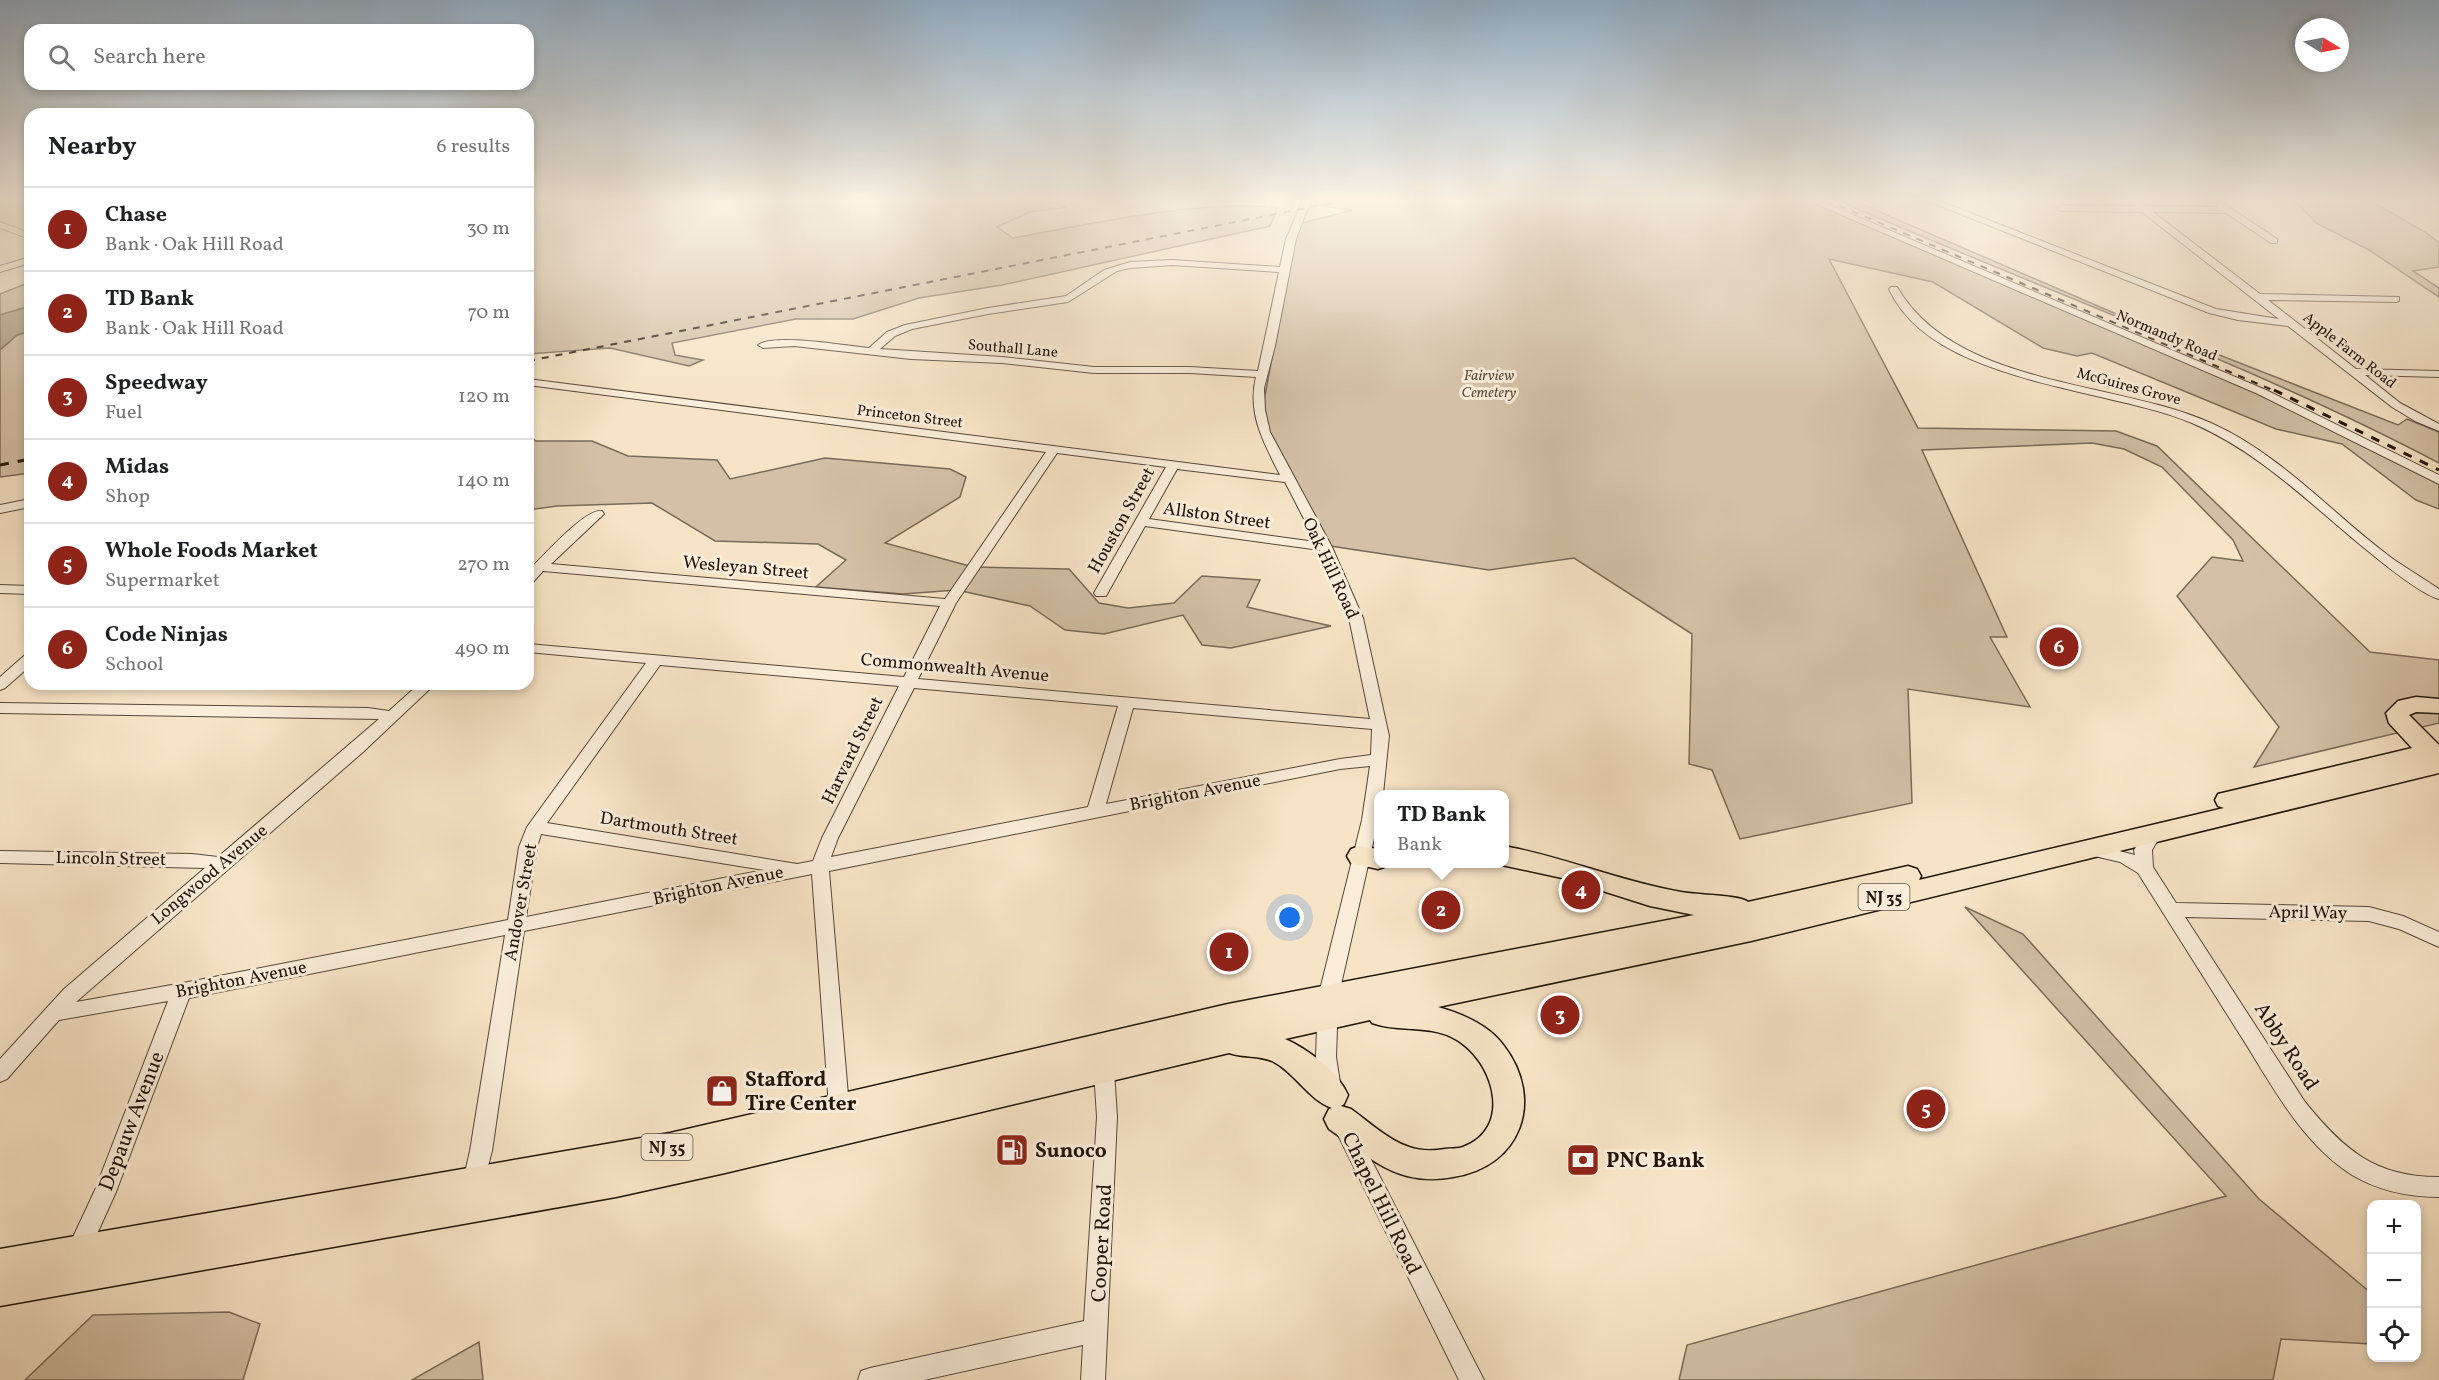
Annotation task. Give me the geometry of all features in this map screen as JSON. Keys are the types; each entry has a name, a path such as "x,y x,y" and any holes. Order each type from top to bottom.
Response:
{"highway":[{"path":"2437,757 2400,723 2397,713 2404,706 2411,704 2439,706"},
{"name":"NJ 35","path":"0,1265 670,1147 1228,1016 1328,1007 1604,962 1751,930 2154,833 2437,757"},
{"name":"NJ 35","path":"0,1289 616,1182 725,1159 1227,1041 1328,1007 1792,903 2380,762 2437,757"},
{"path":"1509,857 1551,865 1684,904 1726,908 1792,903"},
{"path":"1227,1041 1278,1049 1300,1063 1336,1107 1386,1151 1406,1161 1425,1165 1459,1163 1483,1152 1496,1141 1508,1117 1509,1084 1490,1050 1478,1039 1445,1020 1328,1007"}],"street":[{"path":"0,269 15,264"},
{"path":"871,352 891,334 909,327 988,311 1068,299 1108,272 1137,264"},
{"path":"1176,264 1284,270"},
{"name":"Oak Hill Road","path":"1285,264 1270,346 1258,393 1260,419 1287,479 1324,547 1356,618 1382,746 1375,790"},
{"name":"Normandy Road","path":"1962,264 2262,392 2439,480"},
{"path":"2094,264 2213,311 2238,317 2291,322"},
{"name":"Apple Farm Road","path":"2215,264 2411,415 2439,428"},
{"name":"McGuires Grove","path":"1894,289 1902,305 1932,332 1954,347 1990,364 2039,380 2151,405 2182,415 2240,442 2262,456 2388,561 2439,595"},
{"path":"2256,297 2396,299"},
{"name":"Southall Lane","path":"763,345 794,343 871,352 1002,360 1094,370 1190,370 1262,374"},
{"path":"2354,372 2439,374"},
{"name":"Princeton Street","path":"534,383 1287,479"},
{"name":"Harvard Street","path":"839,1107 820,866 830,838 949,603 1053,450"},
{"name":"Houston Street","path":"1101,593 1173,465"},
{"path":"0,508 24,503"},
{"path":"534,572 575,532 598,514"},
{"name":"Allston Street","path":"1140,522 1324,547"},
{"name":"Wesleyan Street","path":"539,567 949,603"},
{"path":"0,589 24,590"},
{"name":"Commonwealth Avenue","path":"534,649 1379,725"},
{"name":"Andover Street","path":"474,1181 481,1151 528,847 535,827 657,659"},
{"path":"0,685 24,663"},
{"name":"Longwood Avenue","path":"0,1073 71,994 96,971 421,690"},
{"path":"1095,812 1127,702"},
{"path":"0,708 368,713 393,716"},
{"name":"Brighton Avenue","path":"56,1013 183,991 1340,764 1380,760"},
{"name":"Oak Hill Road","path":"1328,1007 1369,857 1370,820 1374,796"},
{"name":"Dartmouth Street","path":"535,827 796,869"},
{"path":"2144,868 2143,850 2154,833"},
{"path":"2086,849 2125,857 2144,868"},
{"name":"Lincoln Street","path":"0,857 192,860 222,864"},
{"name":"Abby Road","path":"2144,868 2298,1108 2318,1134 2351,1162 2381,1177 2404,1185 2439,1187"},
{"name":"April Way","path":"2171,910 2369,914 2384,916 2418,928 2439,940"},
{"name":"Depauw Avenue","path":"78,1250 105,1192 170,1018 183,991"},
{"name":"Chapel Hill Road","path":"1328,1007 1326,1057 1336,1107 1472,1380"},
{"name":"Cooper Road","path":"1093,1380 1107,1117 1104,1071"},
{"path":"870,1380 1096,1330"}],"green space":[{"path":"534,264 1096,264 1002,285 919,298 853,319 796,319 672,343 675,355 703,360 689,366 610,348 534,354"},
{"name":"Fairview Cemetery","path":"1290,264 1832,264 1918,428 2116,431 2157,446 2370,652 2439,660 2439,723 2254,767 2279,727 2177,596 2212,557 2243,561 2233,540 2162,467 2124,449 2092,443 1922,450 2007,637 1990,637 2030,707 1908,689 1912,803 1740,839 1712,770 1689,764 1692,634 1574,558 1489,570 1324,545 1260,421"},
{"name":"Fairview Cemetery","path":"1853,264 1957,264 2267,397 2439,483 2439,509 2416,500 2342,444 2276,429 2092,353 2077,356 2043,348 1933,282"},
{"path":"1991,264 2001,264 2135,322 2398,425 2407,419 2439,432 2439,463 2291,391"},
{"path":"2390,264 2439,264 2439,267 2413,271 2439,288 2439,297"},
{"path":"24,284 24,308 0,315 0,294"},
{"path":"24,333 24,474 0,477 0,350 17,335"},
{"path":"534,440 592,441 628,456 717,460 730,479 825,458 950,469 966,477 960,497 885,543 973,567 1069,569 1099,603 1128,608 1174,603 1202,576 1260,580 1247,607 1331,626 1231,648 1202,645 1183,615 1104,634 1065,630 1030,606 957,590 903,594 816,587 846,560 818,544 715,541 652,503 557,506 534,509"},
{"path":"1965,907 2023,934 2259,1199 2367,1290 2367,1344 2281,1339 2273,1380 1679,1380 1687,1345 2226,1196"},
{"path":"229,1312 260,1324 243,1380 25,1380 93,1315"},
{"path":"479,1342 483,1380 412,1380"}],"shaded area":[{"path":"24,308 24,333 17,335 0,350 0,315"}],"railway":[{"path":"534,360 1019,264"},
{"path":"1977,264 2277,392"},
{"path":"2274,390 2439,470"},
{"path":"0,465 24,460"}],"place":[{"name":"Code Ninjas","path":"2059,647"},
{"name":"Midas","path":"1581,890"},
{"name":"TD Bank","path":"1441,910"},
{"name":"Chase","path":"1229,952"},
{"name":"Speedway","path":"1560,1015"},
{"name":"Stafford Tire Center","path":"722,1091"},
{"name":"Whole Foods Market","path":"1926,1109"},
{"name":"Sunoco","path":"1012,1150"},
{"name":"PNC Bank","path":"1583,1160"}]}
